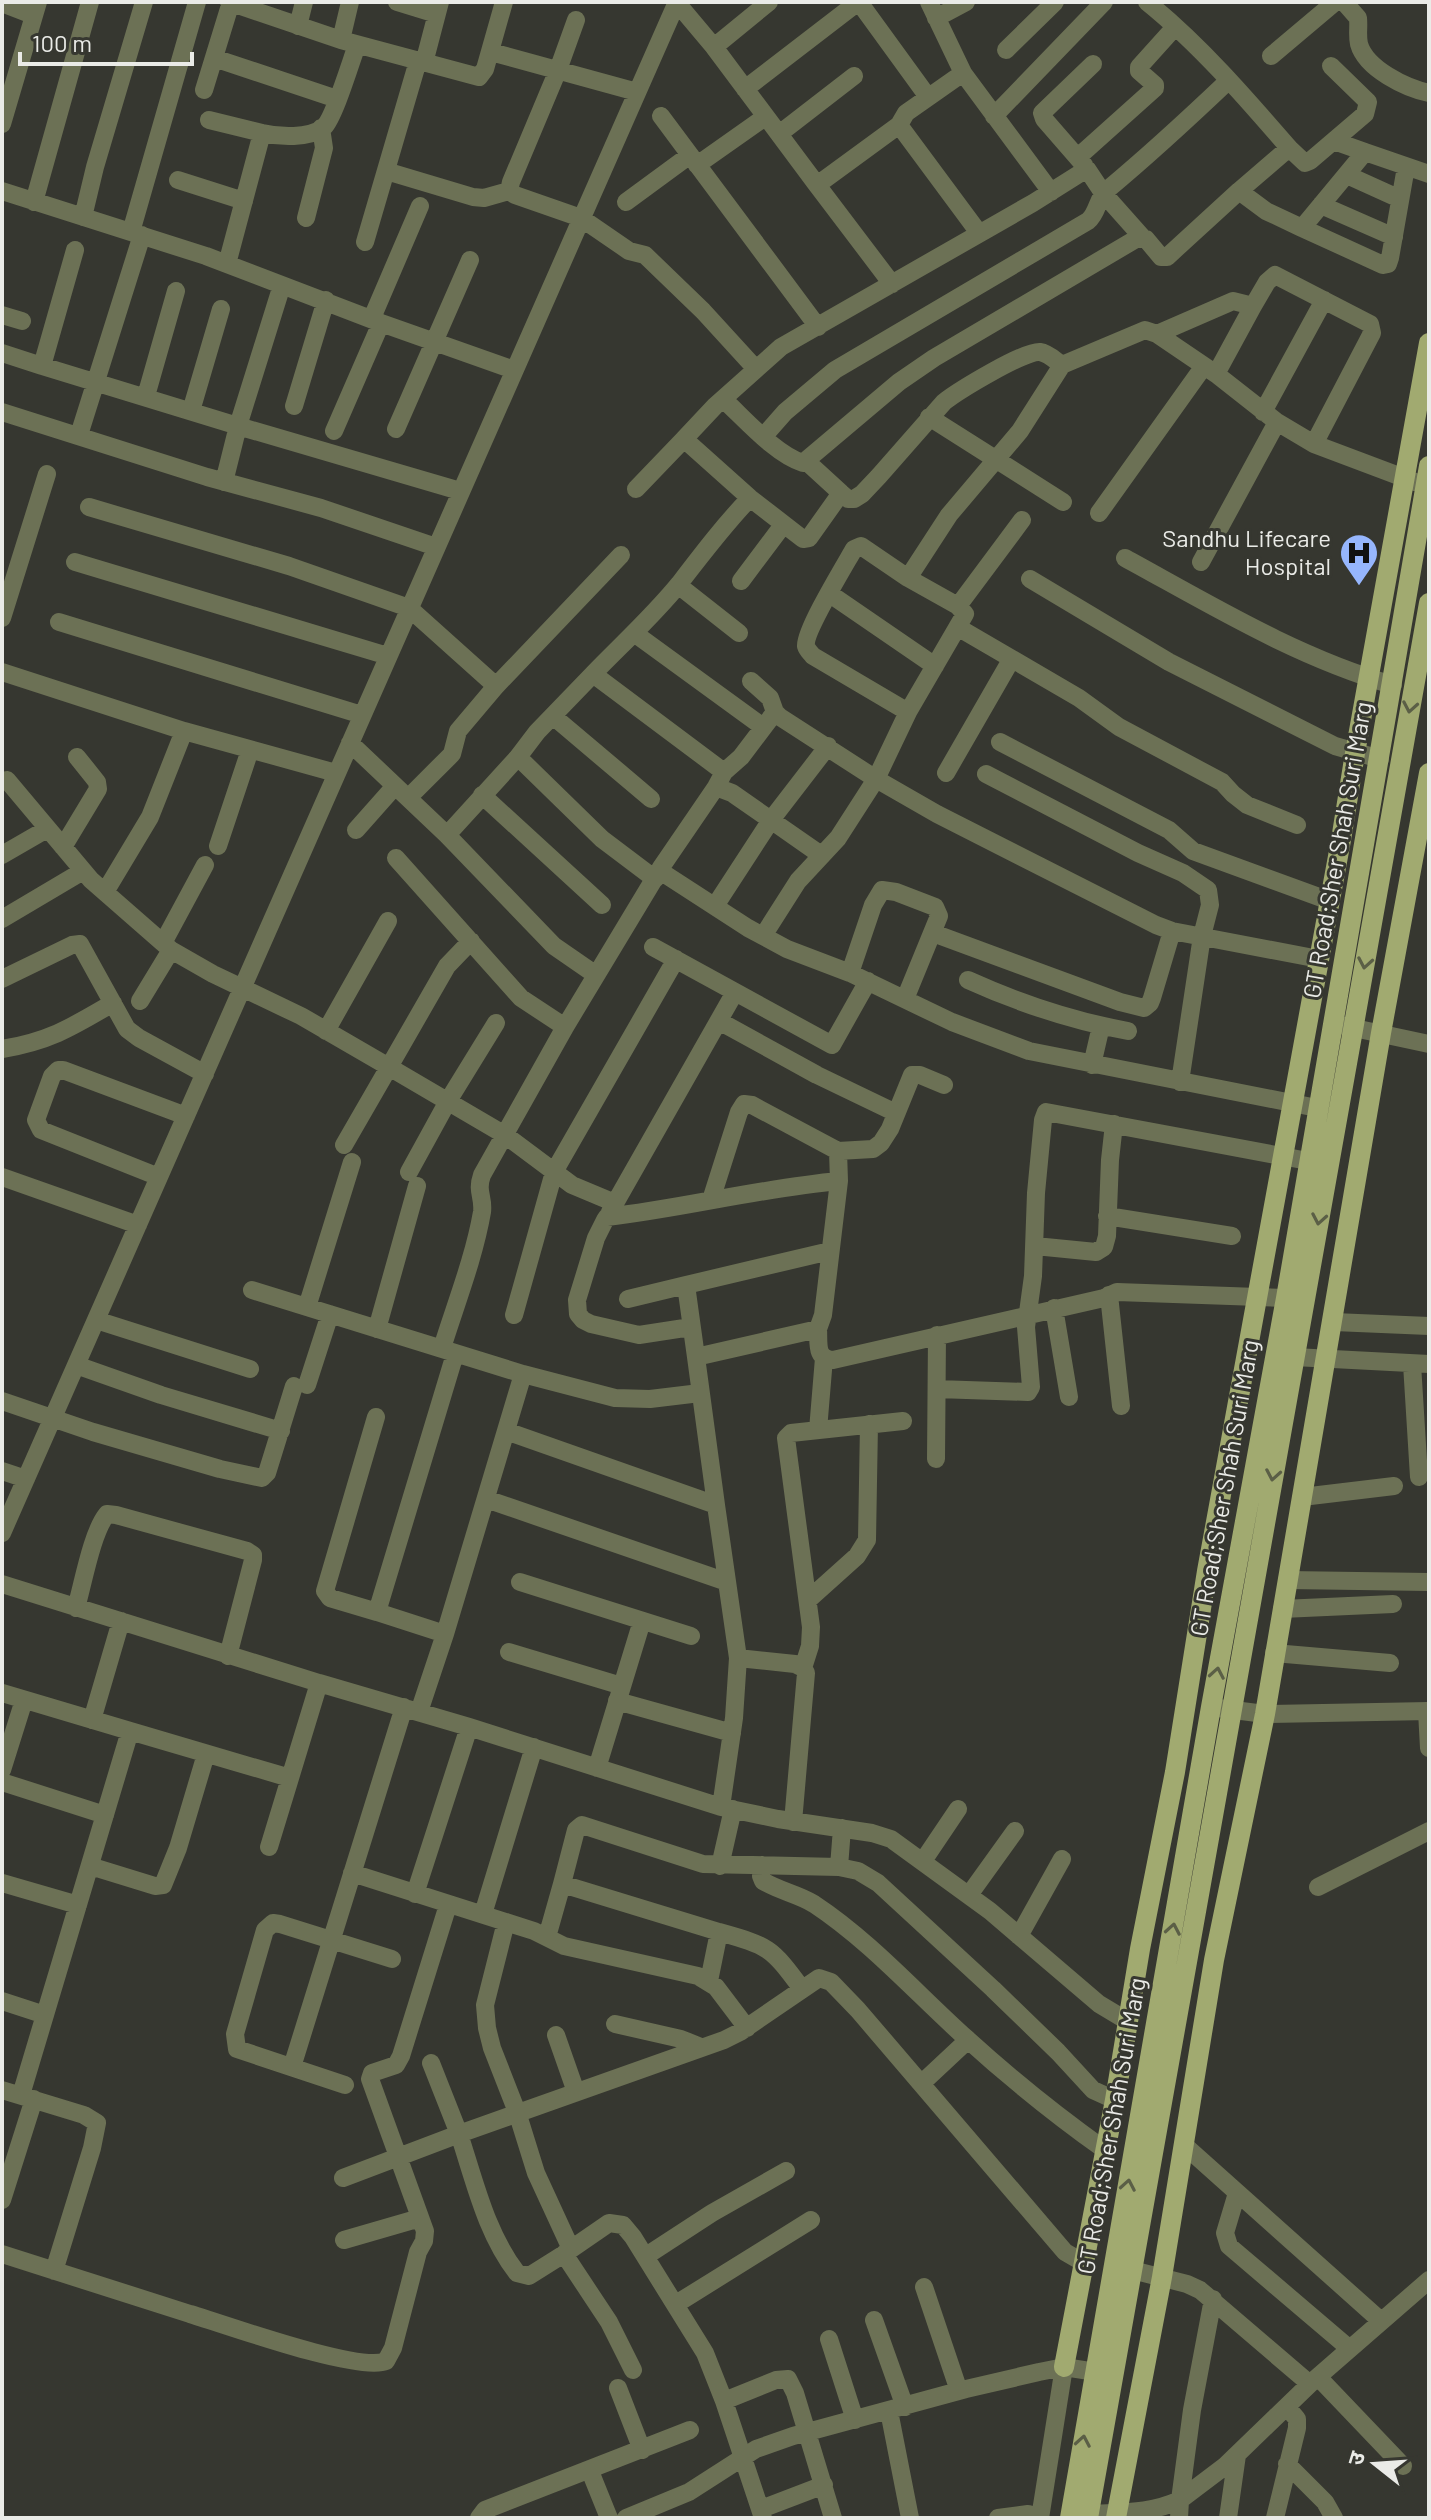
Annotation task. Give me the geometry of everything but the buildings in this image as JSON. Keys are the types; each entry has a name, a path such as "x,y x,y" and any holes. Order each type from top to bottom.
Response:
{"main road":[{"path":"1064,2367 1172,1785 1207,1571 1429,343"},
{"name":"GT Road;Sher Shah Suri Marg","path":"1082,2517 1096,2372 1221,1708 1294,1357 1380,759 1427,476"},
{"name":"GT Road;Sher Shah Suri Marg","path":"1082,2517 1132,2270 1317,1108 1343,1025 1424,667 1429,603"},
{"path":"1117,2515 1162,2277 1214,1960 1265,1714 1381,1033 1429,773"}],"street":[{"path":"34,202 90,2"},
{"path":"83,217 144,2"},
{"path":"79,435 197,2"},
{"path":"204,90 230,2 258,7 298,26 349,43 479,77 491,52 504,2"},
{"path":"298,26 304,2"},
{"path":"209,120 284,136 321,128 328,121 337,99 349,43 350,2"},
{"path":"2,1533 6,1511 26,1479 677,2 892,284"},
{"path":"714,47 769,2"},
{"path":"745,89 858,2 928,97"},
{"path":"966,2 933,10 963,73 1051,192"},
{"path":"1006,50 1055,2"},
{"path":"994,116 1104,2"},
{"path":"1147,2 1228,81 1305,163 1314,159 1368,108 1363,95 1331,66"},
{"path":"1271,56 1335,2"},
{"path":"1344,2 1358,18 1358,38 1364,55 1400,84 1429,93"},
{"path":"2,3 36,8 10,64 2,124"},
{"path":"365,242 438,8 407,3"},
{"path":"509,191 576,20"},
{"path":"636,489 723,399 781,347 1051,192 1155,88 1138,69 1175,27"},
{"path":"491,52 637,92"},
{"path":"214,58 337,99"},
{"path":"1093,64 1042,113 1044,119 1083,163 1103,193 1161,257 1167,257 1289,148"},
{"path":"817,185 899,125 906,113 963,73"},
{"path":"779,134 854,76"},
{"path":"763,437 785,412 835,370 1088,221 1103,193 1228,81"},
{"path":"661,116 818,327"},
{"path":"626,202 765,117"},
{"path":"899,125 979,233"},
{"path":"306,218 324,148 321,128"},
{"path":"227,264 262,133"},
{"path":"1334,141 1429,174"},
{"path":"1302,228 1365,152"},
{"path":"1239,191 1266,211 1383,265 1389,262 1406,167"},
{"path":"386,171 473,197 484,198 509,191 581,218 629,251 645,255 703,311 756,369"},
{"path":"1347,175 1400,199"},
{"path":"178,180 244,201"},
{"path":"2,191 227,264 514,370"},
{"path":"1321,205 1394,237"},
{"path":"334,431 420,206"},
{"path":"723,399 763,437 803,463 899,382 934,358 1136,239 1143,238"},
{"path":"42,366 75,250"},
{"path":"396,429 470,260"},
{"path":"1099,513 1210,370 1267,282 1275,275 1370,324 1372,329 1314,444"},
{"path":"224,482 282,285"},
{"path":"146,396 176,291"},
{"path":"294,406 326,300"},
{"path":"1201,562 1324,300"},
{"path":"1157,334 1233,301 1253,306"},
{"path":"191,411 221,309"},
{"path":"2,315 22,321"},
{"path":"908,578 949,515 1020,431 1062,365 1145,330 1157,334 1270,417 1314,444 1405,478 1427,476"},
{"path":"2,353 460,491"},
{"path":"806,461 851,499 862,494 929,417 955,394 1027,355 1042,353 1062,365"},
{"path":"2,412 224,482 321,508 436,547"},
{"path":"929,417 1063,502"},
{"path":"684,439 750,498 803,539 809,538 841,493"},
{"path":"2,618 47,474"},
{"path":"447,835 537,732 678,585 750,498"},
{"path":"89,507 289,566 409,608 496,686"},
{"path":"958,606 1022,520"},
{"path":"741,581 783,525"},
{"path":"763,936 798,881 845,828 876,779 908,712 965,614 958,606 908,578 862,546 857,546 809,632 806,646 826,664 908,712"},
{"path":"356,830 452,754 458,731 496,686 621,555"},
{"path":"1125,558 1256,628 1342,669 1393,685"},
{"path":"75,562 388,656"},
{"path":"1030,579 1169,662 1335,746 1380,759"},
{"path":"678,585 739,633"},
{"path":"830,594 935,666"},
{"path":"59,622 362,715"},
{"path":"959,628 1079,698 1119,727 1222,782 1247,805 1297,825"},
{"path":"634,633 763,727"},
{"path":"946,773 1011,660"},
{"path":"2,672 184,731 336,773"},
{"path":"593,674 720,779 732,793 821,855"},
{"path":"751,681 770,698 775,712 876,779 913,802 1103,900 1172,931 1319,959"},
{"path":"377,1612 448,1351 482,1210 479,1181 565,1027 657,875 720,779 775,712"},
{"path":"554,717 651,799"},
{"path":"105,892 150,817 184,731"},
{"path":"1000,742 1169,830 1193,851 1330,901"},
{"path":"350,743 447,835 554,946 596,975"},
{"path":"715,906 771,820 828,746"},
{"path":"218,846 250,750"},
{"path":"63,847 98,789 97,782 77,757"},
{"path":"518,757 602,839 657,875 787,949 850,973 952,1022 1029,1051 1317,1108"},
{"path":"986,774 1205,886 1211,900 1202,936 1180,1082"},
{"path":"7,780 83,871 167,947 243,989 301,1016 448,1101 505,1135 611,1210 630,1216 748,1193 839,1181"},
{"path":"482,795 602,905"},
{"path":"2,855 47,829"},
{"path":"396,858 521,998 565,1027"},
{"path":"140,1001 205,865"},
{"path":"2,919 83,871"},
{"path":"850,973 873,905 882,890 896,892 938,909 939,916 933,933 905,999"},
{"path":"326,1031 388,921"},
{"path":"933,933 1144,1008 1150,1003 1172,931"},
{"path":"307,1307 348,1153 389,1067 447,966 471,941"},
{"path":"2,979 77,943 82,946 127,1029 205,1074"},
{"path":"653,947 832,1045"},
{"path":"514,1315 554,1172 676,959"},
{"path":"968,980 1038,1007 1128,1031"},
{"path":"817,1075 868,981"},
{"path":"691,1327 639,1335 591,1324 578,1314 577,1300 596,1238 735,992"},
{"path":"2,1049 37,1043 59,1034 113,1003"},
{"path":"719,1021 817,1075 896,1113"},
{"path":"377,1329 413,1179 448,1101 496,1023"},
{"path":"1343,1025 1429,1044"},
{"path":"1092,1065 1101,1026"},
{"path":"159,1177 41,1130 36,1120 52,1076 63,1070 186,1116"},
{"path":"711,1200 744,1104 752,1105 838,1151 877,1148 890,1129 912,1075 944,1085"},
{"path":"937,1389 1030,1391 1032,1383 1026,1327 1035,1246 1036,1193 1045,1113 1048,1111 1308,1161"},
{"path":"1035,1246 1099,1252 1105,1245 1114,1124"},
{"path":"818,1430 824,1358 819,1352 818,1329 823,1315 839,1181 838,1151"},
{"path":"2,1177 138,1225"},
{"path":"1107,1216 1232,1236"},
{"path":"628,1299 830,1251"},
{"path":"686,1285 738,1658 720,1866"},
{"path":"252,1290 523,1374 615,1398 650,1399 700,1393"},
{"path":"824,1358 839,1359 1128,1291 1286,1298"},
{"path":"1109,1295 1121,1406"},
{"path":"1054,1308 1069,1397"},
{"path":"2,1401 93,1432 259,1478 265,1477 330,1314"},
{"path":"96,1320 250,1369"},
{"path":"1334,1322 1429,1326"},
{"path":"696,1357 818,1329"},
{"path":"936,1459 937,1335"},
{"path":"1294,1357 1420,1364 1419,1477"},
{"path":"76,1365 161,1395 281,1431"},
{"path":"292,2067 352,1873 411,1710 445,1634 523,1374"},
{"path":"376,1417 325,1591 330,1598 445,1634"},
{"path":"793,1822 806,1676 803,1668 810,1646 808,1600 785,1443 791,1433 903,1421"},
{"path":"808,1600 857,1556 867,1540 869,1424"},
{"path":"506,1431 716,1505"},
{"path":"2,1471 26,1479"},
{"path":"1302,1497 1394,1486"},
{"path":"486,1499 727,1582"},
{"path":"76,1608 95,1541 107,1514 247,1551 253,1555 253,1560 228,1656"},
{"path":"1287,1580 1429,1582"},
{"path":"520,1582 691,1636"},
{"path":"2,1584 727,1808 886,1837 969,1895 1089,1997 1129,2022"},
{"path":"1282,1609 1393,1604"},
{"path":"92,1720 121,1621"},
{"path":"597,1768 642,1621"},
{"path":"509,1652 732,1733"},
{"path":"1274,1653 1390,1663"},
{"path":"738,1658 795,1664 803,1668"},
{"path":"269,1847 319,1683"},
{"path":"2,1693 290,1778"},
{"path":"2,1770 24,1700"},
{"path":"1221,1708 1265,1714 1428,1711 1429,1748"},
{"path":"415,1894 469,1727"},
{"path":"2,2200 45,2015 130,1731"},
{"path":"483,1914 534,1747"},
{"path":"90,1866 155,1886 163,1885 178,1848 206,1754"},
{"path":"2,1782 105,1815"},
{"path":"923,1861 958,1809"},
{"path":"547,1937 576,1830 582,1825 687,1860 720,1866 839,1867 858,1871 878,1883 1004,2000 1093,2090 1115,2100"},
{"path":"839,1867 842,1828"},
{"path":"969,1895 1015,1831"},
{"path":"1318,1887 1429,1831"},
{"path":"1019,1936 1062,1859"},
{"path":"762,1865 763,1881 810,1901 836,1920 968,2040 1043,2104 1105,2150"},
{"path":"352,1873 483,1914 574,1949 709,1981 747,2028"},
{"path":"2,1883 78,1905"},
{"path":"562,1884 753,1942 771,1951 802,1989"},
{"path":"2,2254 281,2343 349,2360 382,2363 389,2358 425,2231 370,2079 372,2073 396,2065 401,2056 448,1905"},
{"path":"506,1922 485,2005 492,2048 536,2173 568,2252 633,2370"},
{"path":"345,2085 237,2049 235,2034 265,1930 273,1923 280,1924 392,1959"},
{"path":"709,1981 719,1932"},
{"path":"343,2178 517,2112 724,2040 747,2028 819,1978 831,1982 922,2083 1065,2252 1084,2263"},
{"path":"2,2001 45,2015"},
{"path":"615,2024 681,2039 701,2047"},
{"path":"556,2035 576,2092"},
{"path":"922,2083 968,2040"},
{"path":"431,2063 487,2219 499,2247 517,2273 529,2276 606,2224 614,2222 623,2225 646,2256 705,2353 762,2514 824,2485"},
{"path":"2,2090 84,2115 97,2123 54,2271"},
{"path":"1184,2145 1381,2321"},
{"path":"646,2256 712,2213 786,2171"},
{"path":"1237,2193 1225,2233 1229,2246 1350,2349"},
{"path":"344,2240 420,2218"},
{"path":"676,2304 811,2220"},
{"path":"1132,2270 1187,2284 1213,2299 1314,2381 1403,2466"},
{"path":"1082,2517 1179,2509 1314,2381 1429,2280"},
{"path":"924,2287 959,2391"},
{"path":"1179,2509 1192,2410 1213,2299"},
{"path":"874,2320 897,2409 910,2518"},
{"path":"829,2339 855,2420"},
{"path":"1009,2517 1040,2518 1064,2367"},
{"path":"626,2518 707,2483 766,2445 959,2391 1064,2367 1096,2372"},
{"path":"724,2401 788,2379 833,2518"},
{"path":"618,2388 642,2450"},
{"path":"1275,2518 1297,2421 1287,2407"},
{"path":"479,2518 485,2510 690,2430"},
{"path":"1228,2518 1237,2455"},
{"path":"1287,2464 1325,2502 1334,2518"},
{"path":"590,2471 609,2518"}],"place":[{"name":"Sandhu Lifecare Hospital","path":"1359,587"}]}
